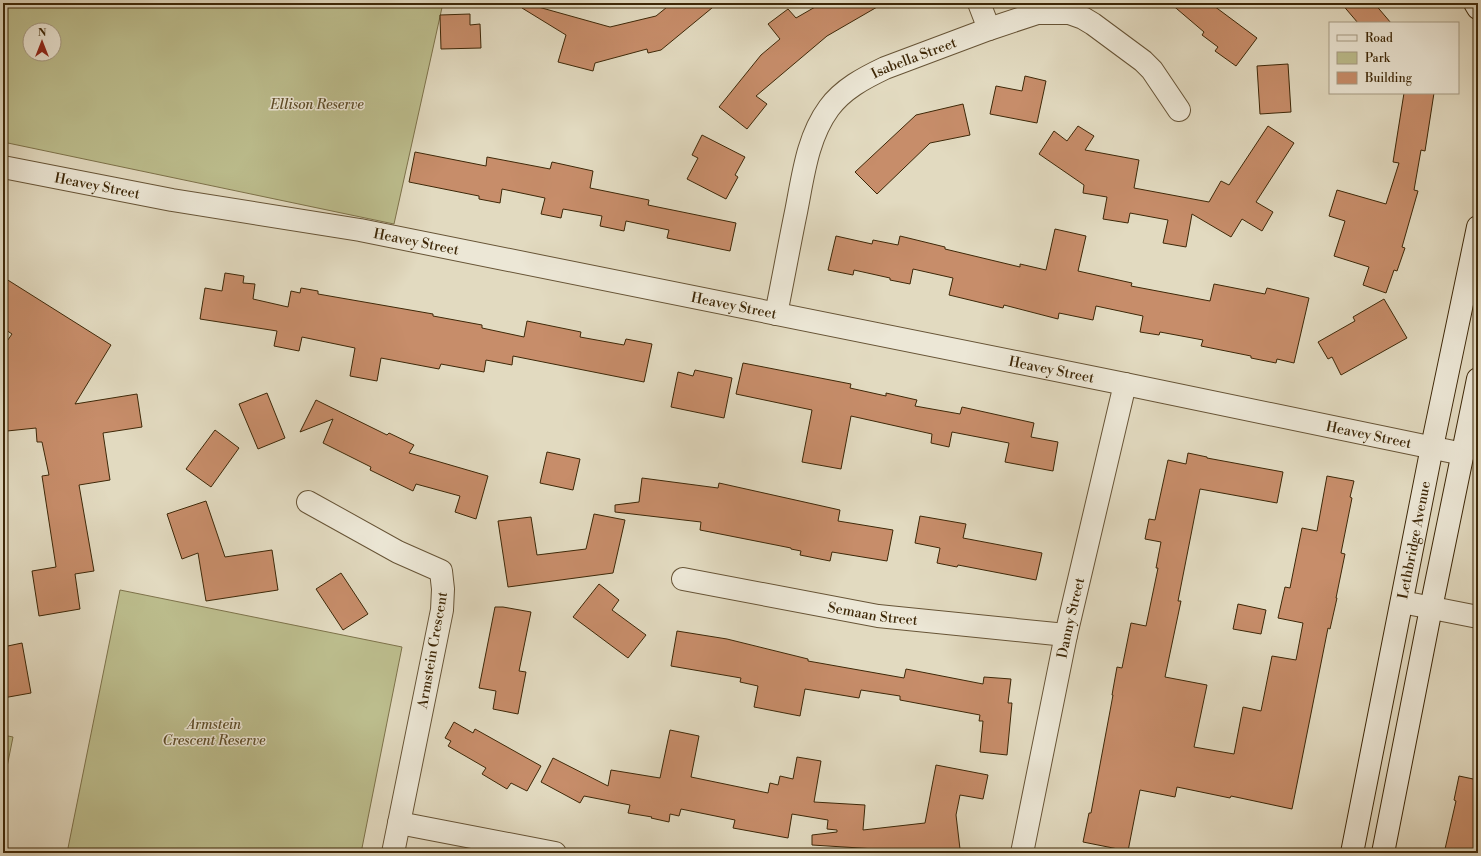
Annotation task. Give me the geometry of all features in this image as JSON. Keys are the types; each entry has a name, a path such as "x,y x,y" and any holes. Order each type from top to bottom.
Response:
{"street":[{"path":"979,3 989,29"},
{"path":"1475,3 1478,8"},
{"name":"Isabella Street","path":"776,314 808,152 813,136 830,107 854,84 885,68 989,29 1037,13 1069,13 1094,24 1143,61 1152,70 1179,110"},
{"name":"Heavey Street","path":"3,167 172,200 360,230 1125,384 1463,454"},
{"name":"Lethbridge Avenue","path":"1352,853 1432,447 1478,227"},
{"path":"1383,853 1478,379"},
{"name":"Danny Street","path":"1022,853 1066,635 1125,384"},
{"name":"Armstein Crescent","path":"308,502 398,552 441,571 443,589 442,610 392,853"},
{"name":"Semaan Street","path":"683,579 878,616 1066,635"},
{"path":"1402,602 1478,618"},
{"path":"399,823 555,853"}],"green space":[{"name":"Ellison Reserve","path":"3,3 443,3 394,224 3,142"},
{"name":"Armstein Crescent Reserve","path":"120,590 402,647 361,853 67,853"},
{"path":"3,735 13,737 5,777 3,777"}],"building":[{"path":"524,3 610,27 656,16 672,3 718,3 661,50 648,53 647,49 595,63 593,71 558,62 566,35 522,8"},
{"path":"822,3 884,3 827,36 756,96 767,104 747,129 719,107 761,55 780,39 768,24 788,9 796,18"},
{"path":"1170,3 1210,3 1257,38 1236,66 1215,51 1218,47 1202,35 1204,32"},
{"path":"1341,3 1374,3 1390,22 1357,22"},
{"path":"470,14 470,25 480,24 481,48 441,49 440,15"},
{"path":"1288,64 1291,112 1260,114 1257,66"},
{"path":"1025,76 1046,81 1037,123 990,114 996,86 1022,91"},
{"path":"1404,94 1434,94 1425,151 1421,150 1414,190 1418,191 1402,247 1405,248 1397,271 1394,270 1386,293 1363,285 1369,267 1334,256 1345,221 1329,216 1337,190 1386,204 1399,163 1393,162"},
{"path":"963,104 970,135 930,143 877,194 855,172 916,115"},
{"path":"1078,126 1094,136 1085,150 1139,160 1134,188 1209,202 1221,181 1229,185 1268,126 1294,143 1256,202 1273,212 1262,231 1242,219 1231,237 1192,214 1186,247 1163,243 1168,220 1130,213 1128,223 1103,219 1107,197 1083,193 1084,185 1039,154 1054,131 1067,141"},
{"path":"702,135 745,157 735,175 738,177 726,199 687,179 698,158 692,155"},
{"path":"415,152 486,166 487,157 550,169 552,162 593,171 590,188 649,200 648,205 736,223 730,251 667,238 669,230 626,221 624,231 600,226 602,216 563,209 561,218 541,214 545,198 502,189 500,203 479,199 479,196 409,182"},
{"path":"1055,229 1086,236 1078,271 1132,283 1131,286 1210,301 1214,284 1265,294 1267,288 1309,298 1294,363 1277,359 1276,363 1251,358 1251,356 1201,346 1203,340 1160,332 1159,335 1140,332 1143,316 1096,306 1093,320 1059,313 1058,319 1004,305 1003,308 949,295 953,278 913,269 910,284 854,270 853,275 828,270 836,236 872,244 873,240 898,245 900,236 945,247 945,249 1020,267 1020,264 1046,270"},
{"path":"225,273 244,276 243,283 255,284 253,299 288,307 291,291 300,293 301,288 318,291 318,294 433,314 433,316 482,325 482,328 524,337 527,321 581,332 580,337 624,345 626,339 652,344 644,382 513,356 512,365 486,360 484,372 441,364 439,369 381,358 377,381 350,376 355,348 302,337 299,351 274,346 277,331 200,319 205,288 222,291"},
{"path":"3,277 111,345 75,404 137,394 142,427 103,433 110,480 79,485 94,571 75,574 80,609 39,616 32,571 56,567 42,476 49,475 42,442 37,442 36,428 7,431 6,427 3,428 3,347 12,334 3,328"},
{"path":"1384,299 1407,338 1341,375 1332,357 1328,359 1318,342 1355,321 1353,317"},
{"path":"743,363 851,384 850,388 886,396 886,393 917,400 915,406 960,414 962,407 1034,423 1031,437 1058,442 1053,471 1005,462 1009,443 952,432 949,447 931,443 932,434 851,416 841,469 802,462 812,410 736,394"},
{"path":"695,370 732,378 724,418 671,407 678,372 693,376"},
{"path":"267,393 285,438 258,449 239,404"},
{"path":"316,400 387,435 389,433 414,445 409,453 488,476 476,519 455,512 460,496 416,484 413,491 370,470 371,467 323,443 333,419 300,432"},
{"path":"215,430 239,448 211,487 186,469"},
{"path":"547,452 580,459 573,490 540,483"},
{"path":"1188,453 1283,472 1277,503 1200,489 1178,601 1181,601 1165,677 1207,685 1194,747 1234,754 1243,707 1261,711 1272,656 1296,660 1303,623 1278,618 1285,587 1290,588 1302,528 1317,531 1327,476 1354,481 1341,553 1345,554 1337,598 1330,629 1328,628 1292,809 1231,796 1230,798 1177,787 1175,797 1140,790 1128,851 1083,842 1089,813 1091,813 1117,667 1122,668 1131,623 1146,626 1158,568 1156,568 1161,542 1145,539 1149,519 1155,520 1168,460 1186,464"},
{"path":"642,478 718,488 719,483 840,510 838,521 893,530 887,561 832,552 830,561 800,555 801,551 791,548 700,530 701,522 615,512 615,505 639,502"},
{"path":"206,501 225,557 272,550 278,590 206,601 198,553 182,559 167,514"},
{"path":"594,514 625,520 613,573 508,587 498,521 531,517 537,555 586,549"},
{"path":"920,516 966,524 963,538 1042,553 1036,580 958,565 957,567 937,563 940,548 915,543"},
{"path":"341,573 368,614 343,630 316,589"},
{"path":"599,584 619,600 612,610 646,635 628,658 573,617"},
{"path":"1238,604 1266,610 1261,634 1233,629"},
{"path":"495,607 531,612 519,671 526,672 518,714 493,709 496,691 479,688"},
{"path":"677,631 727,639 808,659 808,661 904,678 906,669 983,684 984,677 1011,679 1008,703 1012,703 1007,755 980,752 983,721 979,721 980,715 900,700 900,696 861,690 859,698 805,689 800,716 754,707 758,686 740,682 741,678 671,666"},
{"path":"22,643 31,693 3,698 3,647"},
{"path":"454,722 473,733 475,729 541,766 527,791 511,783 507,789 482,774 486,768 448,746 451,741 445,738"},
{"path":"670,730 699,736 691,777 768,793 770,783 778,785 780,776 793,779 797,757 821,761 814,802 865,805 863,830 925,823 936,765 988,775 983,799 960,795 956,815 960,849 927,853 876,853 876,849 812,845 812,835 837,832 837,830 827,829 828,820 792,814 788,838 733,828 735,820 681,809 679,816 670,814 669,822 651,818 652,817 628,813 630,805 584,796 580,803 541,782 553,758 608,786 611,770 660,778"},
{"path":"1459,776 1478,780 1478,853 1463,853 1445,849 1456,801 1454,800"}]}
